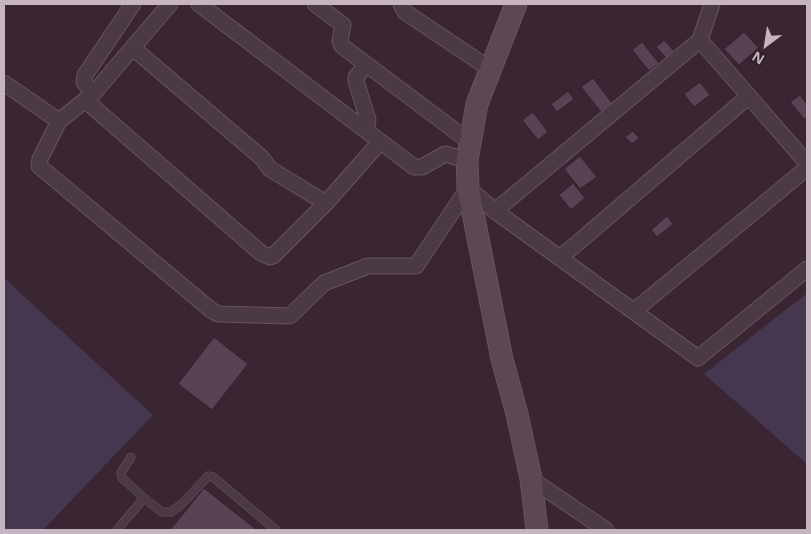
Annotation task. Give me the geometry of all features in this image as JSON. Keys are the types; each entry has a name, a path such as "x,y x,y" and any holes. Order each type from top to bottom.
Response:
{"street":[{"path":"133,4 86,75 84,82 89,97 265,256 273,256 326,203 380,142"},
{"path":"170,4 89,97 59,122 40,159 39,166 211,310 222,314 290,316 324,283 368,266 416,266 468,188"},
{"path":"198,4 414,167 422,167 444,154 468,151"},
{"path":"315,4 343,25 340,44 468,151"},
{"path":"401,4 405,12 490,69"},
{"path":"495,211 700,40 712,4"},
{"path":"513,5 478,104 468,151 468,188 502,359 517,414 531,479 537,530"},
{"path":"700,40 807,163"},
{"path":"133,48 262,158 270,168 326,203"},
{"path":"366,64 356,77 356,81 368,120 366,130"},
{"path":"4,83 59,122"},
{"path":"560,258 749,96"},
{"path":"634,311 807,168"},
{"path":"468,188 495,211 698,358 807,269"},
{"path":"531,479 606,530"}],"lane":[{"path":"130,456 122,473 122,478 162,512 171,512 182,504 208,476 213,477 276,530"},
{"path":"117,530 144,498"}],"shaded area":[{"path":"4,278 153,415 43,530 4,530"},
{"path":"807,293 807,464 704,374"}],"building":[{"path":"744,32 759,48 739,65 724,49"},
{"path":"664,40 674,51 666,58 656,47"},
{"path":"642,42 659,63 649,71 632,50"},
{"path":"593,78 612,103 601,112 581,87"},
{"path":"700,82 710,95 694,107 684,94"},
{"path":"568,91 574,99 557,112 551,104"},
{"path":"800,95 807,104 807,117 804,119 790,102"},
{"path":"533,112 548,132 538,140 522,120"},
{"path":"633,131 639,138 632,144 625,137"},
{"path":"580,156 597,177 580,189 564,169"},
{"path":"573,183 585,198 571,210 559,195"},
{"path":"667,216 673,224 657,237 651,230"},
{"path":"214,337 248,364 212,410 178,384"},
{"path":"204,488 257,530 170,530"}]}
